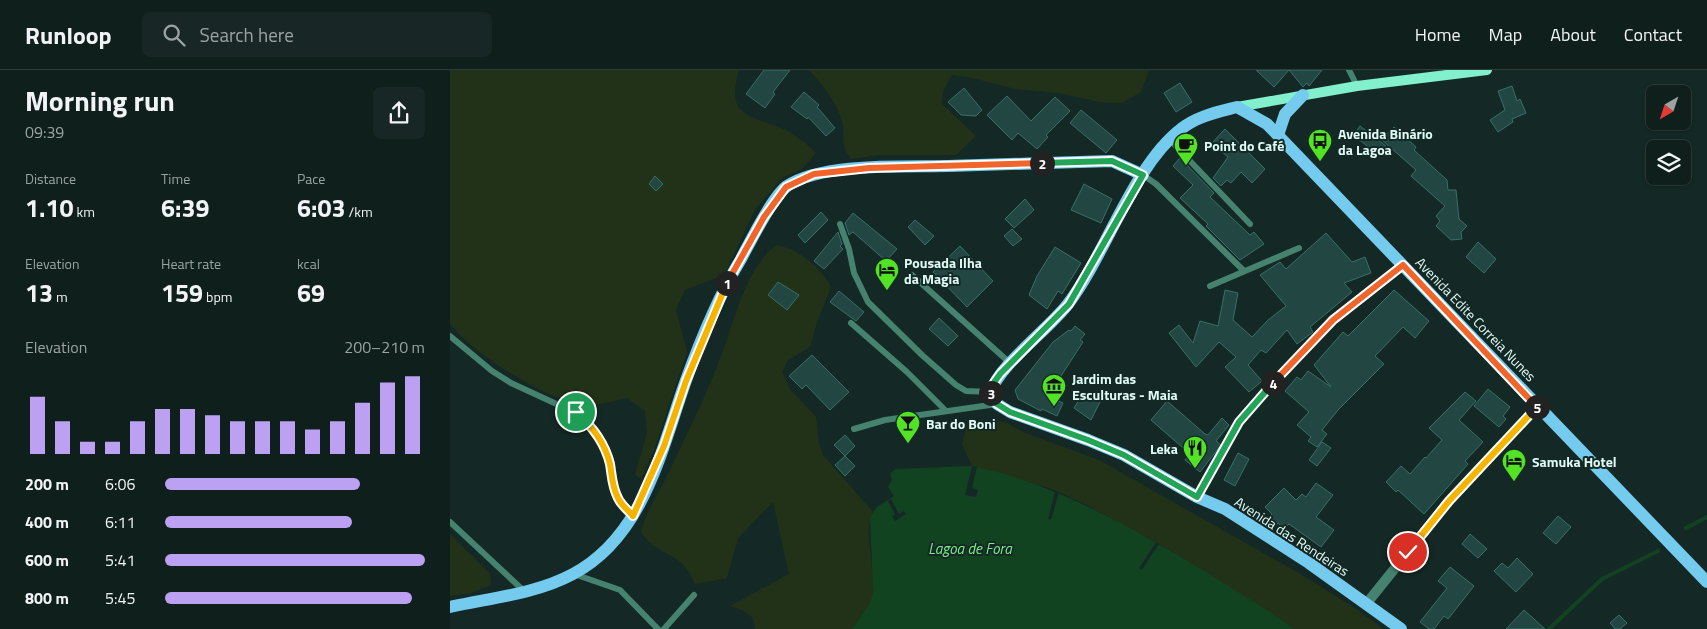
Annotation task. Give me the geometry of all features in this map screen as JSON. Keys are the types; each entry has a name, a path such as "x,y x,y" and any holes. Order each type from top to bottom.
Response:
{"main road":[{"path":"1278,135 1285,114 1303,95"},
{"path":"997,404 991,392 1000,374 1069,304 1143,175 1170,140 1181,129 1200,118 1237,106"},
{"name":"Avenida Edite Correia Nunes","path":"1237,106 1254,114 1278,135 1707,582"},
{"path":"450,606 524,591 574,574 610,546 633,516 664,446 686,381 728,280 764,217 786,187 814,174 869,168 1112,161 1143,175"},
{"name":"Avenida das Rendeiras","path":"997,404 1028,420 1088,440 1124,455 1197,497 1225,509 1367,603 1401,629"}],"street":[{"path":"1237,106 1357,86 1487,70"},
{"path":"1367,603 1449,501 1538,406"}],"lane":[{"path":"1348,70 1357,86"},
{"path":"1170,140 1250,224"},
{"path":"1143,175 1156,184 1242,270"},
{"path":"840,224 849,249 854,273 868,302 956,385 966,391 991,392"},
{"path":"1210,286 1242,270 1298,248"},
{"path":"1197,497 1239,422 1255,402 1333,320 1403,265"},
{"path":"912,275 1010,363"},
{"path":"851,323 907,372 945,410"},
{"path":"450,336 511,383 576,412 588,423 604,447 609,463 612,486 618,499 633,516"},
{"path":"854,429 885,420 997,404"},
{"path":"450,522 524,591"},
{"path":"574,574 620,590 658,629"},
{"path":"664,629 694,595"}],"shaded area":[{"path":"450,70 739,70 735,96 737,105 742,111 749,116 791,133 816,153 802,169 783,177 755,210 724,275 685,290 676,310 687,352 654,450 641,479 635,475 647,433 645,411 627,398 593,405 582,405 549,394 491,361 474,348 450,323"},
{"path":"809,70 1149,70 1141,92 1122,103 1100,102 1058,93 1015,89 973,78 952,75 943,91 942,104 976,136 956,155 878,155 851,159 845,147 843,126 835,103"},
{"path":"777,245 793,250 808,260 831,287 817,322 810,347 788,360 782,372 790,389 816,417 819,443 823,455 873,512 870,521 869,544 873,593 870,603 852,629 755,629 753,618 742,610 730,606 789,574 773,502 738,538 727,578 695,584 682,563 654,546 641,532 649,509 668,474 708,388 749,281 766,254"},
{"path":"968,422 1005,422 1023,432 1099,460 1302,575 1358,610 1383,629 1294,629 1159,544 1087,505 1049,488 972,466 962,444"},
{"path":"450,534 490,574 491,585 471,593 450,596"}],"water":[{"name":"Lagoa de Fora","path":"972,466 1034,484 1121,523 1249,599 1294,629 852,629 870,603 873,591 870,517 877,507 894,496 888,487 892,480 890,473 896,469"}],"pier":[{"path":"972,466 977,467 972,488 978,490 976,497 965,495"},
{"path":"1055,491 1059,492 1051,520 1048,519"},
{"path":"891,499 899,514 904,511 906,514 895,521 892,516 895,514 888,501"},
{"path":"1156,542 1159,544 1142,570 1139,568"}],"building":[{"path":"764,70 790,70 773,92 775,94 765,108 746,94"},
{"path":"1256,70 1289,70 1274,87"},
{"path":"1289,70 1322,70 1309,86 1307,83 1303,87"},
{"path":"1180,83 1192,102 1176,112 1164,93"},
{"path":"1512,86 1517,101 1520,99 1526,113 1512,119 1513,122 1498,132 1490,120 1505,110 1498,91"},
{"path":"964,88 982,110 976,116 961,115 948,102"},
{"path":"804,92 819,105 817,107 835,128 826,136 808,117 807,119 791,107"},
{"path":"1007,96 1031,121 1055,97 1070,111 1046,135 1048,137 1037,149 1018,133 1012,140 987,115"},
{"path":"1081,110 1117,140 1106,153 1070,123"},
{"path":"1360,126 1386,146 1379,155 1353,135"},
{"path":"1394,127 1416,147 1414,150 1447,180 1448,190 1456,190 1459,219 1467,226 1461,232 1462,239 1451,240 1436,226 1440,221 1436,216 1445,206 1411,176 1416,170 1382,140"},
{"path":"1225,129 1265,169 1252,183 1241,172 1231,183 1227,180 1221,186 1213,178 1228,157 1212,143"},
{"path":"1180,158 1214,193 1210,197 1250,235 1254,232 1264,244 1240,260 1206,226 1208,224 1180,198 1193,185 1173,166"},
{"path":"655,176 663,184 656,191 649,184"},
{"path":"1084,184 1112,199 1101,223 1071,210"},
{"path":"1025,199 1034,210 1014,228 1005,219"},
{"path":"821,212 828,220 805,243 798,235"},
{"path":"853,213 897,249 886,261 853,232 849,235 845,223"},
{"path":"915,220 934,236 925,245 908,227"},
{"path":"1012,229 1022,239 1013,246 1004,236"},
{"path":"838,232 842,244 840,246 843,249 824,269 814,261"},
{"path":"1326,233 1352,262 1365,257 1371,273 1344,283 1352,292 1310,327 1313,332 1297,344 1287,330 1266,353 1261,350 1248,365 1262,381 1249,392 1225,367 1236,357 1219,342 1196,367 1169,333 1179,325 1193,343 1200,321 1218,326 1225,290 1238,293 1233,320 1252,337 1268,320 1286,306 1260,275 1280,262 1286,269"},
{"path":"1478,242 1496,259 1484,273 1466,257"},
{"path":"960,246 993,281 967,307 933,272"},
{"path":"1055,247 1081,263 1062,294 1058,291 1047,309 1029,295 1037,276"},
{"path":"778,282 799,295 787,310 768,295"},
{"path":"1394,290 1429,321 1415,338 1403,327 1375,356 1384,364 1338,410 1322,430 1327,434 1317,447 1308,441 1311,437 1297,425 1309,412 1285,391 1297,377 1301,380 1308,371 1331,387 1314,365 1343,332 1348,336"},
{"path":"839,291 864,312 856,321 830,302"},
{"path":"939,318 958,336 948,346 929,329"},
{"path":"1075,326 1085,334 1080,340 1083,342 1048,396 1063,403 1057,416 1042,409 1041,411 1018,399 1015,390 1053,342 1069,330 1071,331"},
{"path":"812,355 849,392 830,410 806,385 802,389 789,376"},
{"path":"1488,389 1510,407 1503,416 1506,419 1499,427 1474,406"},
{"path":"1465,392 1476,401 1459,420 1483,442 1465,461 1468,464 1424,514 1398,490 1396,492 1386,482 1401,466 1410,474 1442,440 1429,428"},
{"path":"1089,393 1100,402 1091,420 1074,408 1079,400 1083,402"},
{"path":"1167,401 1205,434 1208,435 1222,418 1229,425 1216,441 1221,445 1200,472 1185,460 1190,454 1151,420"},
{"path":"845,435 855,446 845,456 834,445"},
{"path":"1322,442 1331,448 1317,466 1309,460"},
{"path":"1238,453 1249,459 1235,486 1224,480"},
{"path":"845,456 855,466 845,476 835,465"},
{"path":"1316,483 1333,495 1316,517 1334,530 1321,547 1289,524 1284,529 1278,523 1273,528 1266,520 1272,514 1265,507 1284,488 1296,500 1302,494 1306,497"},
{"path":"1558,516 1571,527 1556,544 1543,533"},
{"path":"1470,534 1487,549 1478,558 1462,544"},
{"path":"1517,558 1533,574 1516,592 1494,571 1502,563 1508,568"},
{"path":"1450,567 1474,586 1448,619 1444,616 1434,629 1429,629 1420,622 1447,588 1438,581"},
{"path":"1524,610 1545,629 1506,629"},
{"path":"1619,615 1627,623 1620,629 1615,629 1610,623"}],"waterway":[{"path":"1686,528 1707,517"},
{"path":"1549,629 1602,579 1658,551"}],"place":[{"name":"Avenida Binário da Lagoa","path":"1320,162"},
{"name":"Point do Café","path":"1186,166"},
{"name":"Pousada Ilha da Magia","path":"887,291"},
{"name":"Jardim das Esculturas - Maia","path":"1054,407"},
{"name":"Bar do Boni","path":"908,444"},
{"name":"Leka","path":"1195,469"},
{"name":"Samuka Hotel","path":"1514,482"}],"route":[{"path":"576,412 588,423 604,447 609,463 612,486 618,499 633,516 664,446 686,381 728,280 764,217 786,187 814,174 843,170 1112,161 1143,175 1069,304 1010,363 993,384 991,392 997,404 1028,420 1088,440 1124,455 1197,497 1239,422 1255,402 1333,320 1403,265 1538,406 1449,501 1408,552"}]}
